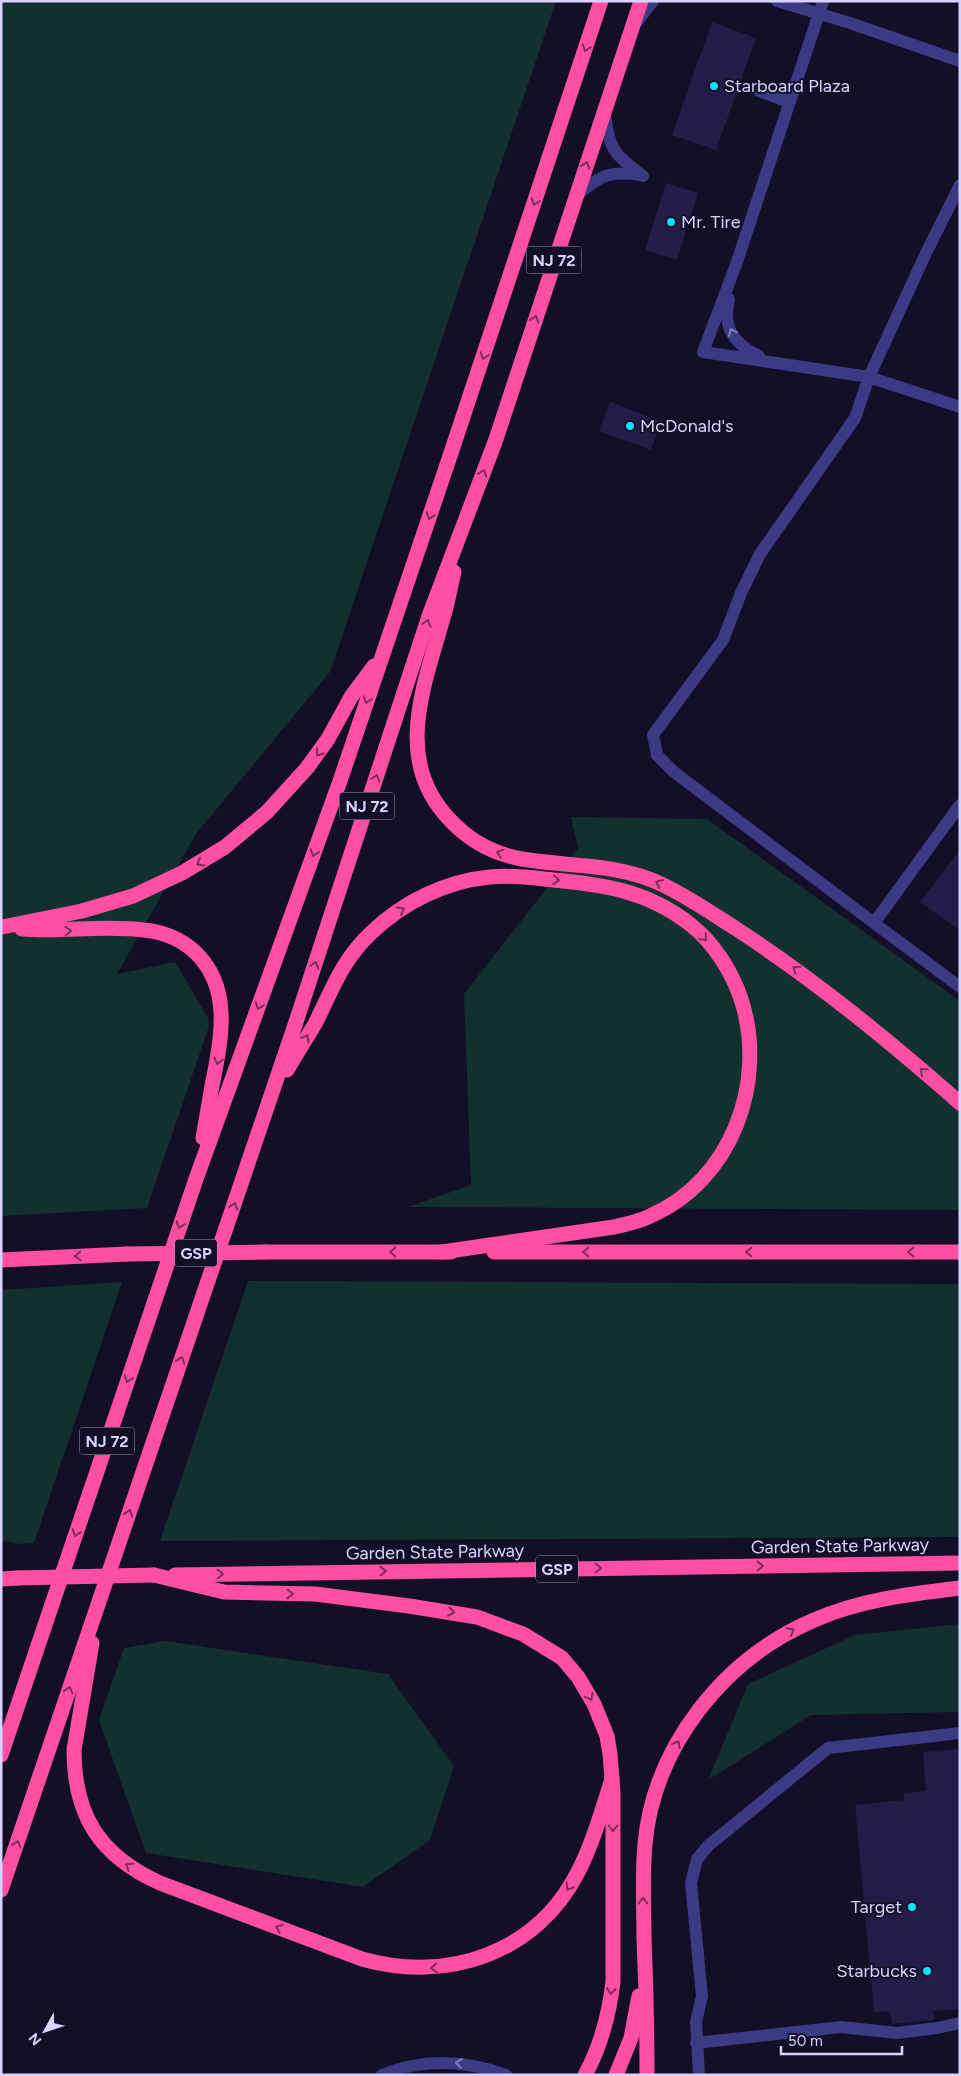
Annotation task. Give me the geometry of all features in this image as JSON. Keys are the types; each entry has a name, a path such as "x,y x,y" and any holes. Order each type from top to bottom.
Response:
{"highway":[{"name":"NJ 72","path":"1,1755 196,1179 340,781 601,1"},
{"name":"NJ 72","path":"1,1890 272,1095 429,616 495,442 641,1"},
{"path":"466,519 444,616 426,677 417,718 419,764 430,792 446,817 468,837 496,852 523,859 593,865 627,871 644,876 675,891 749,937 810,979 887,1040 960,1103"},
{"path":"2,927 82,911 133,896 190,869 225,847 267,812 307,768 328,739 350,697 383,654"},
{"path":"272,1095 315,1023 334,982 350,956 382,923 436,890 464,881 492,877 523,877 586,883 621,889 637,894 666,908 693,926 713,949 732,978 743,1007 750,1038 750,1069 744,1106 733,1134 716,1162 678,1200 648,1217 633,1222 605,1228 442,1252"},
{"path":"2,927 51,931 136,929 156,931 181,941 204,961 218,990 222,1025 220,1051 196,1179"},
{"name":"GSP","path":"1,1260 127,1254 265,1252 960,1252"},
{"name":"Garden State Parkway","path":"1,1579 960,1563"},
{"path":"154,1575 224,1592 315,1594 477,1617 523,1634 562,1658 587,1691 607,1736 612,1779 612,1982 608,2012 600,2043 585,2075"},
{"path":"647,2075 644,1862 648,1823 652,1804 678,1742 701,1706 741,1665 760,1650 813,1620 879,1600 960,1588"},
{"path":"96,1609 86,1685 74,1750 76,1785 80,1802 95,1832 116,1856 145,1876 362,1959 379,1964 414,1968 450,1966 492,1953 520,1937 551,1910 578,1872 612,1779"},
{"path":"616,2075 634,2025 645,1950"}],"street":[{"path":"633,27 653,1"},
{"path":"778,1 850,23 960,61"},
{"path":"823,1 737,262 703,352 870,377 960,407"},
{"path":"759,91 789,102"},
{"path":"576,196 599,178 611,173 623,172 643,176 621,159 613,149 607,136 604,112"},
{"path":"960,185 927,251 870,377 855,418 760,554 741,593 723,640 653,735 657,755 674,772 960,987"},
{"path":"737,262 727,306 726,319 729,329 745,350 768,361"},
{"path":"874,923 960,805"},
{"path":"700,2075 696,2042 696,2022 702,1996 691,1883 697,1859 709,1845 828,1748 960,1733"},
{"path":"696,2042 841,2027 897,2033 960,2023"},
{"path":"382,2075 418,2064 450,2062 466,2064 506,2075"}],"green space":[{"path":"1,1 556,1 330,672 196,834 117,974 175,962 208,1018 209,1026 147,1208 1,1216"},
{"path":"571,817 707,819 960,1001 960,1210 408,1207 471,1185 464,994 578,848"},
{"path":"248,1281 960,1284 960,1537 160,1541"},
{"path":"122,1282 34,1543 16,1544 5,1540 1,1545 1,1290"},
{"path":"960,1624 960,1712 811,1715 708,1780 748,1684 855,1635"},
{"path":"165,1641 388,1674 454,1766 430,1840 363,1887 146,1853 99,1720 124,1648"}],"building":[{"name":"Starboard Plaza","path":"712,22 756,38 716,150 672,135"},
{"name":"Mr. Tire","path":"666,183 698,193 677,260 645,250"},
{"name":"McDonald's","path":"610,402 661,421 651,450 599,431"},
{"path":"960,850 960,931 920,902"},
{"name":"Target","path":"960,1749 960,2009 933,2011 934,2020 892,2024 890,2011 874,2012 855,1805 904,1800 904,1793 926,1791 923,1752"}],"place":[{"name":"Starboard Plaza","path":"714,86"},
{"name":"Mr. Tire","path":"671,222"},
{"name":"McDonald's","path":"630,426"},
{"name":"Target","path":"912,1907"},
{"name":"Starbucks","path":"927,1971"}]}
